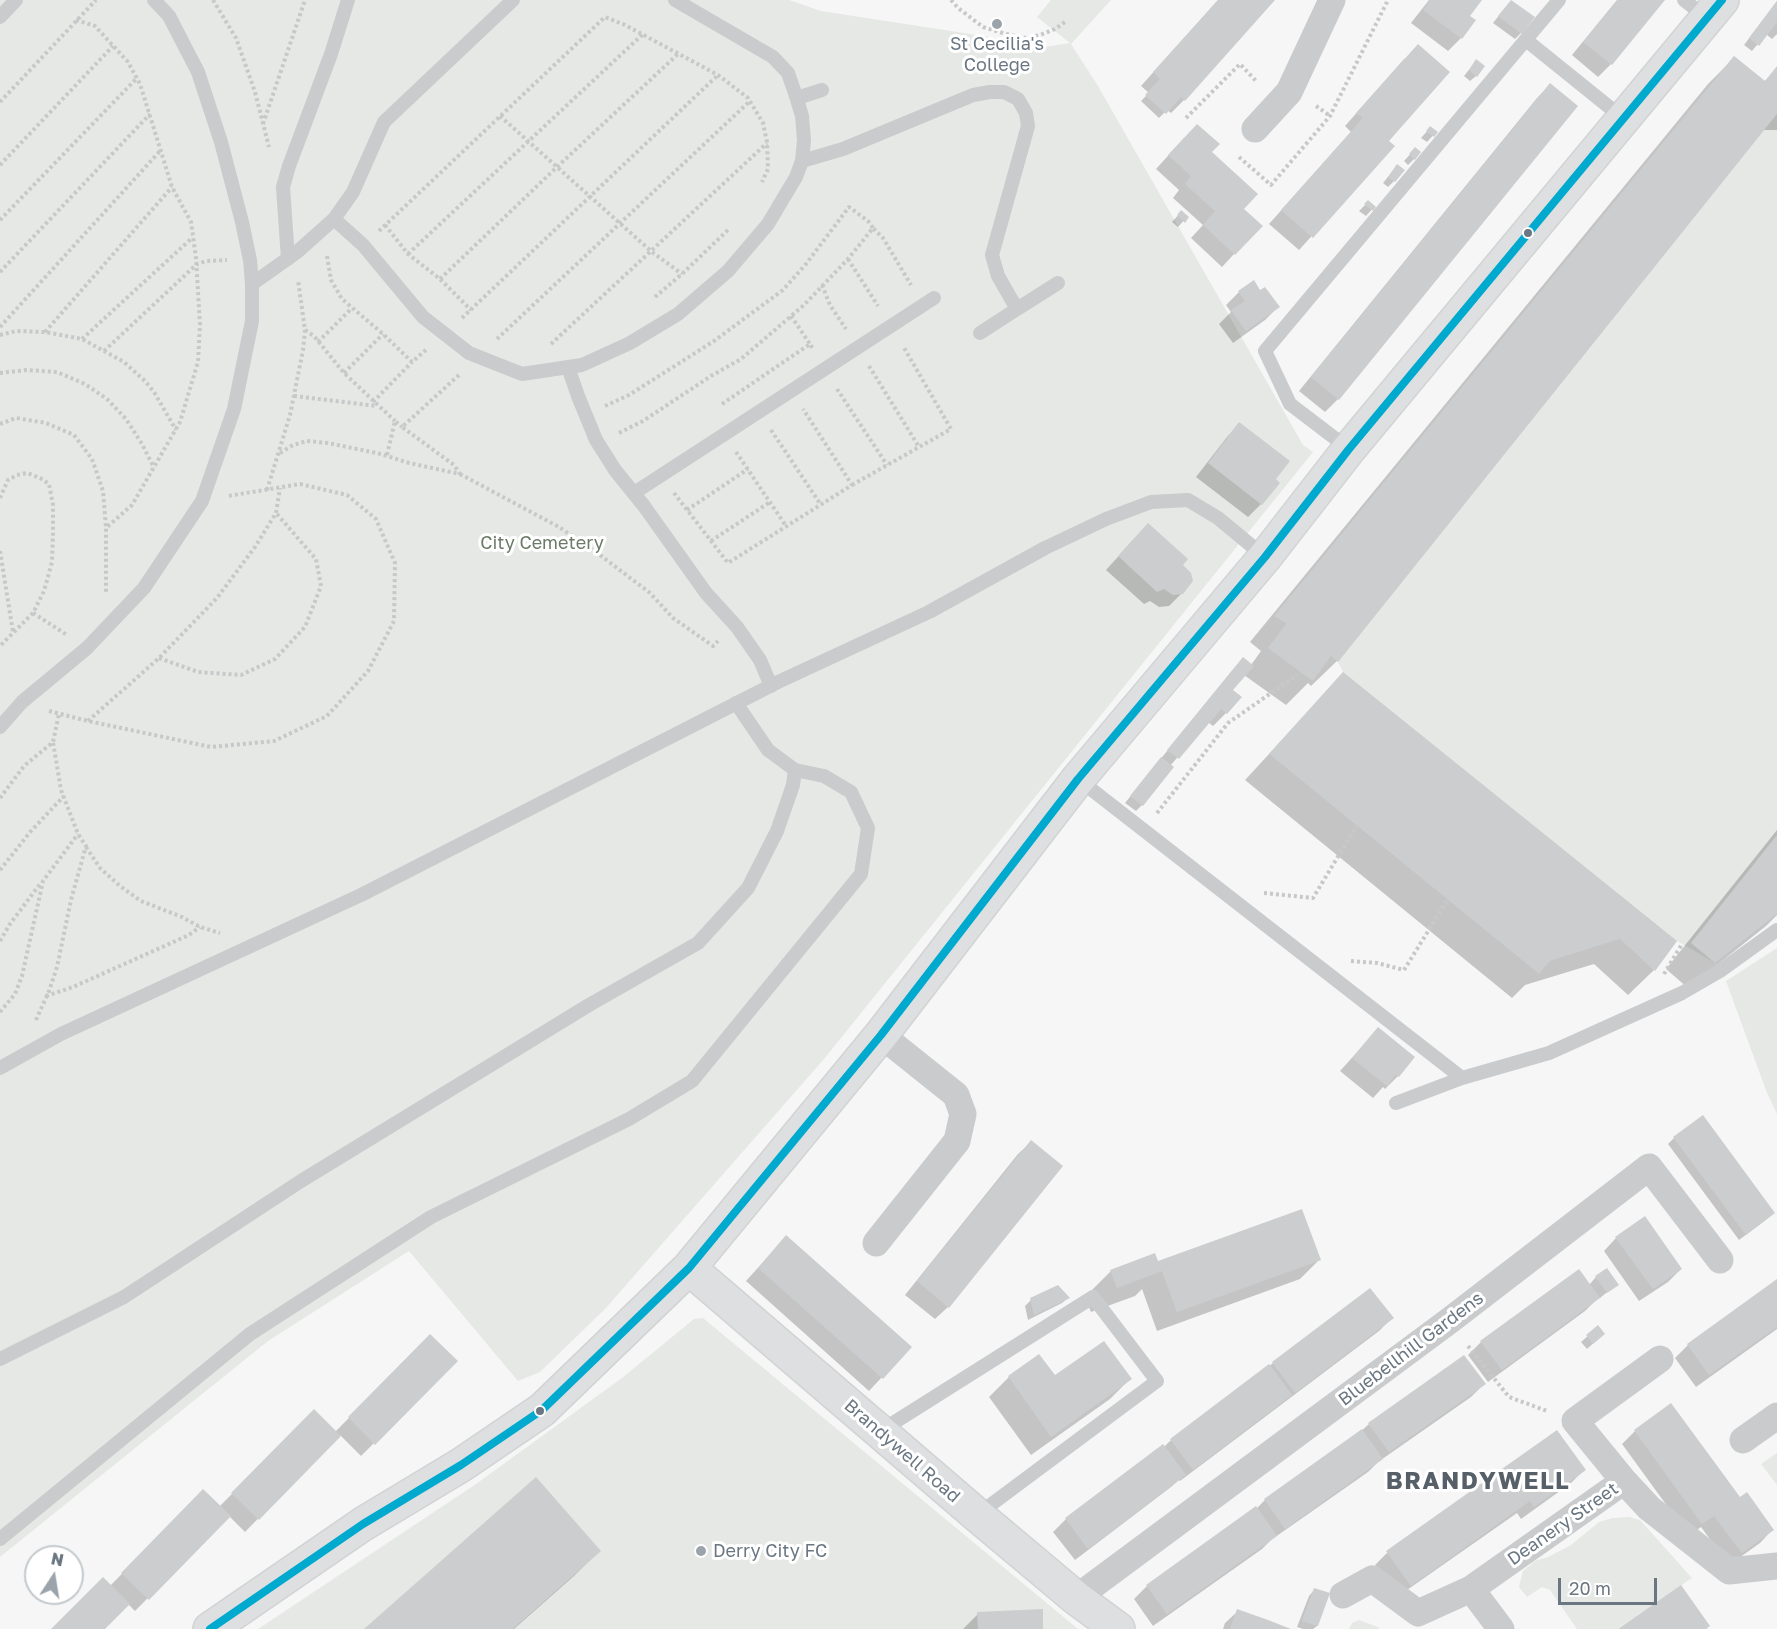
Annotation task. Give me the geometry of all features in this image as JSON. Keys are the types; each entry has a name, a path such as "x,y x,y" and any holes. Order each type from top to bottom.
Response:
{"main road":[{"path":"210,1629 363,1524 461,1465 542,1410 689,1268 881,1035 1078,779 1265,557 1349,449 1624,119 1704,6"},
{"name":"Brandywell Road","path":"689,1268 977,1515 1076,1598 1118,1629"}],"street":[{"path":"1255,129 1289,92 1332,0"},
{"path":"876,1243 957,1141 963,1114 956,1095 881,1035"},
{"name":"Bluebellhill Gardens","path":"1076,1598 1449,1322 1649,1167 1720,1260"},
{"path":"1624,1481 1575,1421 1660,1359"},
{"path":"1743,1440 1777,1416"},
{"name":"Deanery Street","path":"1343,1595 1372,1579 1418,1613 1471,1589 1624,1481 1649,1508 1728,1571 1777,1566"},
{"path":"1471,1589 1501,1629"}],"lane":[{"path":"0,17 16,0"},
{"path":"0,727 22,702 87,648 144,588 202,501 234,409 252,321 250,260 220,142 198,72 169,16 154,0"},
{"path":"292,256 283,187 348,0"},
{"path":"252,284 292,256 334,219 353,192 384,122 513,0"},
{"path":"334,219 363,245 423,317 470,353 522,374 582,365 630,343 678,314 728,271 768,224 786,195 802,161 804,140 802,116 788,73 774,57 675,0"},
{"path":"1349,449 1290,404 1265,351 1559,0"},
{"path":"1526,40 1624,119"},
{"path":"797,98 822,90"},
{"path":"802,161 843,149 974,95 1004,92 1018,99 1026,113 1028,126 992,255 998,276 1017,309"},
{"path":"980,333 1058,283"},
{"path":"634,493 928,301"},
{"path":"568,367 596,440 615,470 706,593 737,627 760,660 771,686"},
{"path":"0,1068 61,1034 361,895 736,703 929,612 1045,548 1106,519 1151,502 1188,500 1218,518 1265,557"},
{"path":"0,1539 250,1334 431,1217 629,1119 692,1081 861,874 868,828 851,792 824,777 795,770 768,750 736,703"},
{"path":"0,1359 124,1297 311,1175 589,1005 698,943 748,888 777,831 793,785 795,770"},
{"path":"1078,779 1462,1077"},
{"path":"1396,1103 1462,1077 1550,1053 1682,993 1720,971 1777,930"},
{"path":"879,1432 1093,1297 1157,1381 977,1515"}],"path":[{"path":"0,102 96,0"},
{"path":"213,0 236,38 255,92 283,187"},
{"path":"263,124 305,0"},
{"path":"951,0 983,27 1026,38 1055,29 1065,22"},
{"path":"1234,152 1271,185 1330,116 1387,0"},
{"path":"363,245 605,17 643,34 718,75 750,101 763,123 767,142 768,169 759,189"},
{"path":"76,20 94,26 128,62 137,78 172,187 191,222 197,264 201,325 198,362 186,405 176,430 132,505 106,528"},
{"path":"408,254 643,34"},
{"path":"0,165 113,46"},
{"path":"440,279 678,54"},
{"path":"1186,118 1240,64 1254,78"},
{"path":"373,402 412,362 471,310 718,75"},
{"path":"0,220 137,78"},
{"path":"402,427 750,101"},
{"path":"1313,104 1330,116"},
{"path":"0,272 150,113"},
{"path":"500,116 652,252 682,274"},
{"path":"555,346 547,348 767,142"},
{"path":"0,327 161,151"},
{"path":"45,332 172,187"},
{"path":"585,414 629,395 714,341 783,290 806,264 849,207 868,221 883,238 928,301"},
{"path":"334,219 327,258 331,280 342,299 412,362"},
{"path":"385,225 408,254 440,279 471,310"},
{"path":"647,303 682,274 731,226"},
{"path":"596,440 612,436 643,421 741,359 792,316 848,259 873,228"},
{"path":"82,339 193,238"},
{"path":"267,490 280,453 294,396 305,330 298,276 292,256"},
{"path":"661,476 728,563 852,485 951,429 891,325 848,259"},
{"path":"104,351 197,264"},
{"path":"822,285 830,305 919,447"},
{"path":"318,342 352,308"},
{"path":"792,316 810,344"},
{"path":"305,330 314,336 344,373 377,406 454,465 460,474"},
{"path":"0,335 16,331 45,332 82,339 124,362 145,381 176,430"},
{"path":"344,373 383,334"},
{"path":"0,374 27,370 57,372 85,384 107,399 126,419 154,468"},
{"path":"790,392 852,485"},
{"path":"294,396 377,406"},
{"path":"759,412 821,505"},
{"path":"0,424 16,418 46,423 74,435 92,459 103,491 106,528 107,627"},
{"path":"387,456 395,421"},
{"path":"724,434 786,526"},
{"path":"280,453 293,445 307,441 328,442 460,474 559,527 650,593 673,618 713,646 737,627"},
{"path":"687,510 748,469"},
{"path":"0,498 1,490 9,480 27,473 49,484 53,505 52,562 44,591 33,613 0,645"},
{"path":"22,702 88,721 211,747 274,741 327,716 368,672 394,621 396,563 376,519 347,495 300,484 202,501"},
{"path":"88,721 159,658 217,598 255,547 276,513 280,488"},
{"path":"711,541 770,502"},
{"path":"159,658 198,672 242,675 275,659 305,627 321,586 316,560 276,513"},
{"path":"0,551 13,632"},
{"path":"33,613 87,648"},
{"path":"1144,830 1228,723 1297,675"},
{"path":"59,714 52,742 61,790 78,834 100,868 141,900 200,927 221,933 233,953"},
{"path":"0,798 24,766 52,742"},
{"path":"0,870 31,831 64,796"},
{"path":"1234,900 1262,893 1313,898 1357,825"},
{"path":"0,941 10,924 78,834"},
{"path":"35,1023 57,967 71,900 86,846"},
{"path":"0,1012 15,994 22,976 43,881"},
{"path":"1320,967 1340,960 1377,963 1404,970 1448,899"},
{"path":"46,996 73,987 189,935 200,927"},
{"path":"1663,978 1682,944"},
{"path":"1449,1322 1509,1397 1575,1421"}],"green space":[{"name":"City Cemetery","path":"0,0 789,0 821,11 990,37 1038,48 1070,43 1037,17 1051,0 1111,0 1071,44 1098,86 1303,445 1313,452 824,1059 605,1309 540,1372 518,1381 409,1251 268,1341 0,1557"},
{"path":"1734,56 1765,81 1777,68 1777,914 1715,963 1677,941 1655,971 1620,939 1550,961 1539,974 1269,754 1343,672 1338,662 1331,656 1313,681 1286,625 1274,616"},
{"path":"1777,948 1777,1114 1767,1093 1726,981"},
{"path":"703,1318 1078,1629 258,1629 476,1484 622,1378 694,1319"},
{"path":"1777,1453 1777,1485 1761,1464"},
{"path":"1629,1517 1640,1520 1692,1578 1617,1629 1577,1629 1550,1590 1542,1587 1527,1597 1519,1587 1523,1571 1535,1561 1571,1545 1599,1522 1612,1518"},
{"path":"1359,1620 1379,1629 1349,1629 1352,1623"}],"building":[{"path":"1218,0 1275,0 1185,101 1181,97 1166,114 1145,95 1160,79 1153,72"},
{"path":"1430,0 1482,0 1470,16 1476,20 1462,39 1423,10"},
{"path":"1511,0 1535,17 1522,34 1498,16"},
{"path":"1618,0 1665,0 1612,65 1583,42"},
{"path":"1777,1 1777,22 1759,46 1749,38"},
{"path":"1418,44 1450,72 1389,141 1395,146 1313,238 1281,210 1363,118 1356,113"},
{"path":"1734,56 1765,81 1777,66 1777,114 1338,662 1331,656 1313,681 1268,648 1286,624 1274,616"},
{"path":"1476,59 1485,66 1477,77 1469,70"},
{"path":"1550,83 1578,106 1339,400 1311,377"},
{"path":"1197,124 1220,144 1212,152 1258,194 1244,209 1263,226 1235,255 1203,225 1215,211 1185,184 1191,176 1168,155"},
{"path":"1430,126 1438,132 1434,137 1426,131"},
{"path":"1415,147 1421,152 1415,160 1409,154"},
{"path":"1397,164 1405,170 1395,182 1388,177"},
{"path":"1368,200 1376,207 1373,211 1364,204"},
{"path":"1181,210 1189,217 1185,223 1177,215"},
{"path":"1254,280 1260,290 1265,287 1280,307 1246,331 1231,310 1245,301 1238,291"},
{"path":"1239,422 1290,461 1276,479 1280,483 1262,505 1208,463"},
{"path":"1148,523 1188,559 1183,565 1191,573 1193,581 1183,594 1173,595 1164,589 1157,592 1118,556"},
{"path":"1243,657 1254,666 1233,690 1242,697 1227,714 1221,709 1179,759 1167,750"},
{"path":"1343,672 1677,941 1655,971 1620,939 1550,961 1539,974 1269,754"},
{"path":"1161,757 1174,767 1143,806 1130,796"},
{"path":"1777,835 1777,914 1715,963 1691,943"},
{"path":"1378,1027 1415,1057 1399,1077 1396,1074 1387,1086 1352,1058"},
{"path":"1703,1115 1775,1213 1746,1235 1673,1137"},
{"path":"1031,1140 1063,1166 949,1308 917,1281"},
{"path":"1302,1209 1321,1260 1177,1312 1162,1271 1117,1288 1110,1270 1155,1253 1158,1261"},
{"path":"1645,1216 1682,1269 1653,1289 1615,1237"},
{"path":"786,1235 912,1347 883,1379 758,1268"},
{"path":"1607,1268 1619,1285 1607,1293 1595,1276"},
{"path":"1579,1269 1600,1298 1502,1370 1480,1341"},
{"path":"1777,1279 1777,1327 1709,1375 1687,1344"},
{"path":"1058,1285 1070,1298 1034,1315 1030,1298"},
{"path":"1370,1288 1394,1318 1295,1393 1272,1362"},
{"path":"1598,1325 1605,1334 1593,1344 1586,1335"},
{"path":"430,1334 458,1361 375,1445 348,1417"},
{"path":"1104,1341 1132,1379 1051,1437 1008,1376 1039,1354 1055,1375"},
{"path":"1464,1355 1486,1384 1389,1452 1368,1423"},
{"path":"1269,1364 1292,1395 1193,1470 1170,1439"},
{"path":"1671,1403 1740,1497 1747,1492 1774,1530 1742,1553 1714,1516 1702,1524 1634,1430"},
{"path":"314,1409 341,1436 259,1520 231,1493"},
{"path":"1362,1429 1383,1459 1285,1529 1264,1499"},
{"path":"1557,1430 1586,1470 1534,1507 1530,1501 1411,1586 1386,1551"},
{"path":"1163,1444 1186,1475 1088,1549 1065,1518"},
{"path":"536,1477 601,1551 513,1629 364,1629"},
{"path":"203,1489 231,1516 149,1600 121,1573"},
{"path":"1256,1506 1277,1536 1167,1614 1146,1585"},
{"path":"103,1577 130,1604 105,1629 51,1629 75,1605 84,1605 84,1596"},
{"path":"1681,1585 1710,1626 1706,1629 1618,1629"},
{"path":"1314,1588 1330,1593 1318,1626 1302,1621"},
{"path":"1043,1609 1043,1629 978,1629 977,1612"},
{"path":"1237,1609 1268,1620 1291,1629 1230,1629"}],"transit line":[{"path":"210,1629 363,1524 461,1465 542,1410 689,1268 881,1035 1078,779 1265,557 1349,449 1722,0"}],"place":[{"name":"St Cecilia's College","path":"997,24"},
{"name":"Derry City FC","path":"701,1551"}],"district":[{"name":"BRANDYWELL","path":"1478,1481"}]}
